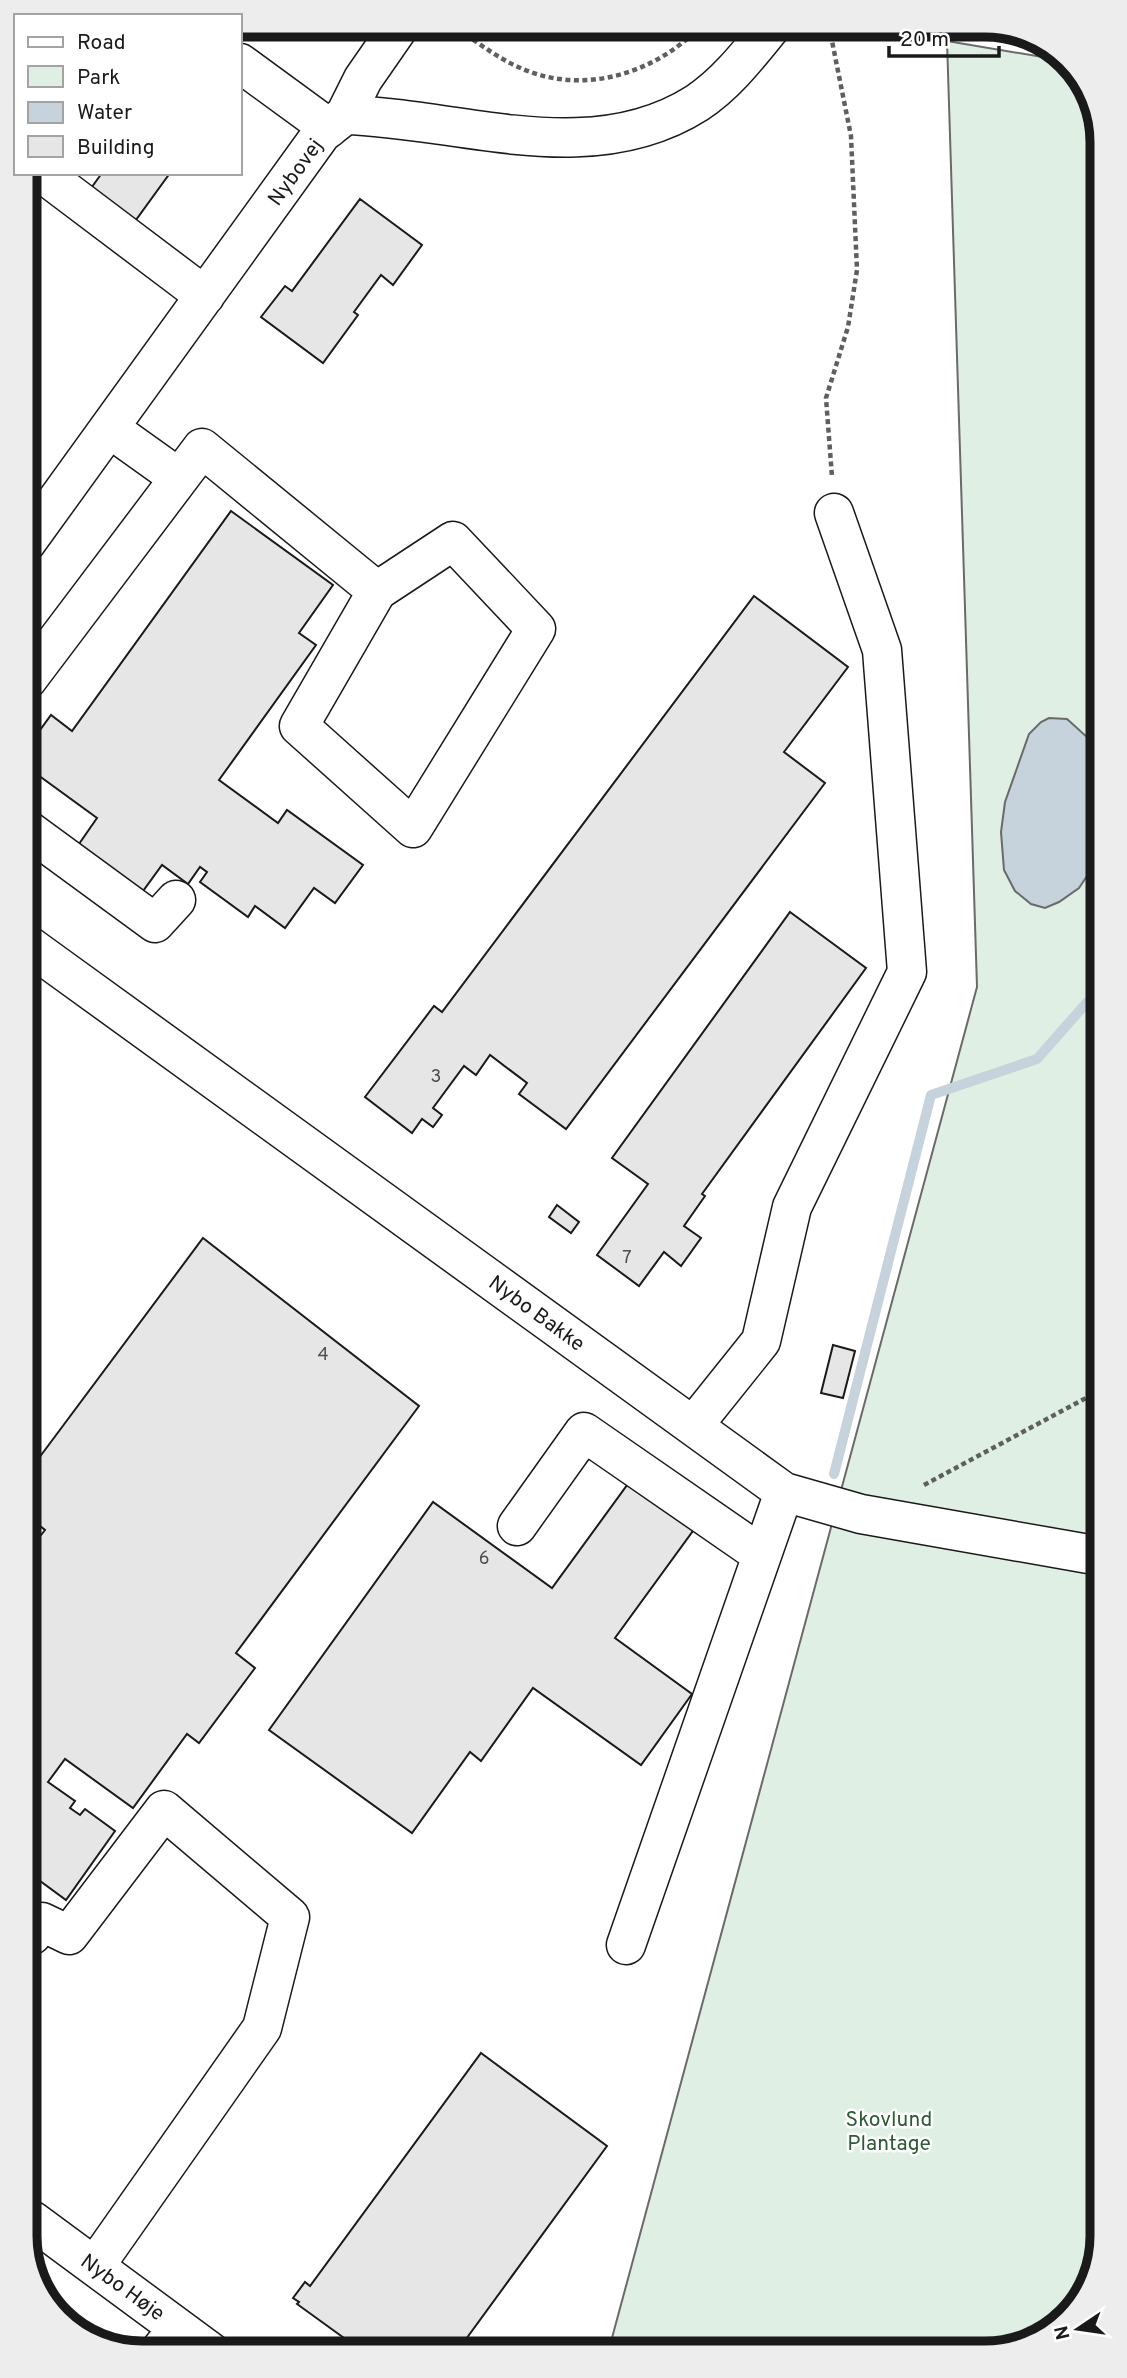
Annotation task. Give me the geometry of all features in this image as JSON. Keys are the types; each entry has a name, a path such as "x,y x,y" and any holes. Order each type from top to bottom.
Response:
{"street":[{"path":"242,63 337,122 565,138 611,136 657,123 696,103 730,76 763,37"},
{"name":"Nybovej","path":"37,528 322,133 337,122 363,79 379,38"},
{"path":"57,177 205,296"},
{"path":"109,428 179,478"},
{"path":"37,667 202,448 377,592"},
{"path":"693,1426 761,1341 792,1207 907,972 882,650 834,513"},
{"path":"453,541 536,629 413,828 299,726 377,592 453,541"},
{"path":"37,837 155,923 176,900"},
{"name":"Nybo Bakke","path":"37,952 784,1492 868,1516 1090,1554"},
{"path":"517,1526 584,1432 762,1555"},
{"path":"626,1945 784,1492"},
{"path":"37,1927 41,1922 69,1935 164,1810 289,1916 262,2028 95,2266"},
{"name":"Nybo Høje","path":"37,2224 95,2266 168,2340"}],"path":[{"path":"471,37 516,66 545,76 577,81 607,79 639,70 670,53 689,37"},
{"path":"831,37 851,136 857,270 848,327 825,398 834,513"},
{"path":"868,1516 1090,1396"}],"green space":[{"name":"Skovlund Plantage","path":"947,41 1046,58 1059,68 1076,89 1088,122 1090,142 1090,2236 1087,2263 1072,2294 1043,2294 1043,2323 1025,2333 1005,2339 611,2341 977,987"}],"water":[{"path":"1049,718 1067,719 1087,737 1090,744 1090,872 1079,888 1045,908 1031,904 1015,891 1004,870 1001,832 1005,802 1029,734"}],"building":[{"path":"101,175 169,175 133,224 89,191"},
{"path":"360,199 422,245 393,285 381,275 354,312 358,315 323,363 261,317 285,286 292,291"},
{"path":"231,511 333,585 299,633 316,645 219,780 278,823 287,810 363,865 335,903 314,888 285,928 255,906 248,917 200,882 207,872 200,867 188,884 162,865 143,891 79,844 97,818 37,774 37,728 40,730 51,715 72,731"},
{"path":"754,596 848,667 784,752 825,783 566,1129 519,1094 527,1083 490,1055 476,1075 464,1066 433,1108 442,1115 433,1127 422,1119 412,1133 365,1097 434,1006 442,1012"},
{"path":"790,912 866,968 702,1194 705,1196 684,1226 701,1238 681,1266 664,1252 639,1286 597,1255 648,1184 612,1158"},
{"path":"557,1205 579,1222 571,1233 549,1217"},
{"path":"203,1238 419,1406 236,1653 255,1668 199,1743 187,1734 133,1808 65,1759 48,1782 75,1801 70,1808 80,1815 85,1809 115,1831 66,1900 37,1879 37,1540 45,1530 37,1524 37,1461"},
{"path":"833,1345 855,1351 843,1398 821,1393"},
{"path":"633,1477 698,1524 615,1638 692,1694 641,1765 533,1688 481,1761 470,1752 412,1833 269,1730 433,1502 552,1588"},
{"path":"481,2053 607,2146 465,2341 348,2341 297,2304 299,2302 293,2298 305,2282 310,2286"}],"waterway":[{"path":"834,1474 931,1095 1037,1059 1090,999"}]}
